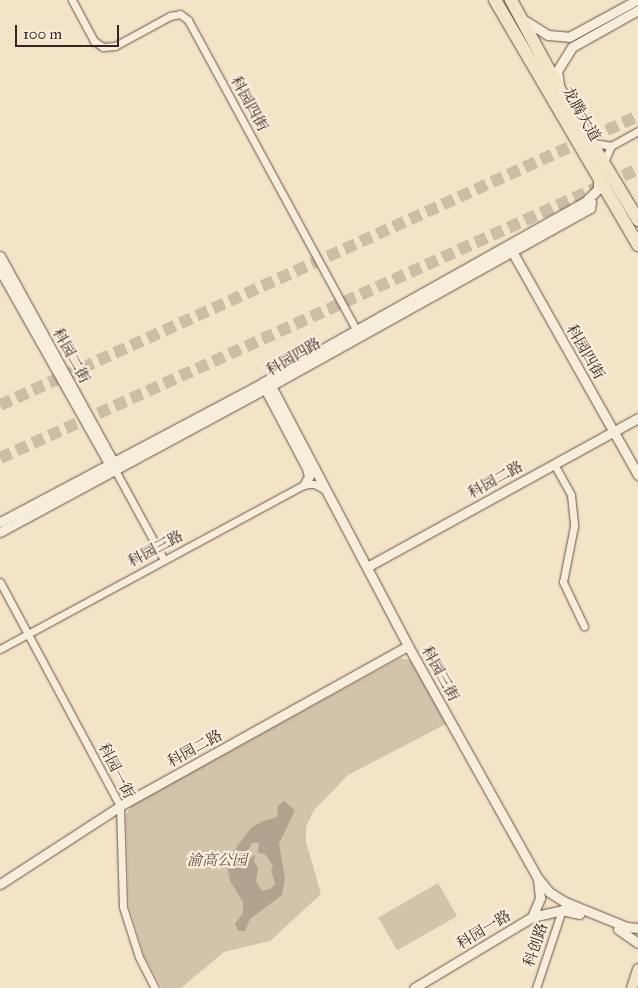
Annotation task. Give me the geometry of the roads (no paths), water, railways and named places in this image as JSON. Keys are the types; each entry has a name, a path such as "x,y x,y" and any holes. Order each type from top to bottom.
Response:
{"highway":[{"name":"龙腾大道","path":"495,0 598,176 633,224"},
{"name":"龙腾大道","path":"513,0 562,94 604,164 633,224 638,245"},
{"path":"633,224 638,253"}],"main road":[{"path":"632,988 638,969"}],"street":[{"name":"科园四街","path":"72,0 94,41 103,47 115,46 170,16 180,14 188,20 358,332"},
{"path":"522,19 548,35 568,37 637,0"},
{"path":"562,94 558,71 568,52 638,10"},
{"path":"604,164 611,146 638,130"},
{"path":"592,142 611,146"},
{"name":"科园四路","path":"0,522 266,384 510,247 590,208 591,202 586,202 598,189 598,176"},
{"name":"科园四街","path":"510,247 638,475"},
{"name":"科园二街","path":"0,256 164,560"},
{"name":"科园二街","path":"0,270 113,465"},
{"path":"266,384 307,468 309,476 305,484 314,484 326,490"},
{"name":"科园三街","path":"266,384 326,490 408,646 537,877 549,892 565,902 627,927 638,928"},
{"name":"科园二路","path":"367,567 638,418"},
{"path":"554,464 570,495 574,526 563,582 584,626"},
{"name":"科园四路","path":"0,532 113,465"},
{"name":"科园三路","path":"0,649 305,484"},
{"name":"科园一街","path":"0,582 120,806 123,907 139,957 155,988"},
{"name":"科园二路","path":"0,884 120,806 408,646"},
{"name":"科园一路","path":"414,988 532,917 540,898 537,877"},
{"path":"532,917 562,910 626,932 638,943"},
{"name":"科创路","path":"536,988 562,910"}],"tunnel":[{"path":"0,405 638,116"},
{"path":"0,458 638,169"}],"park label":[{"name":"渝高公园","path":"217,861"}]}
